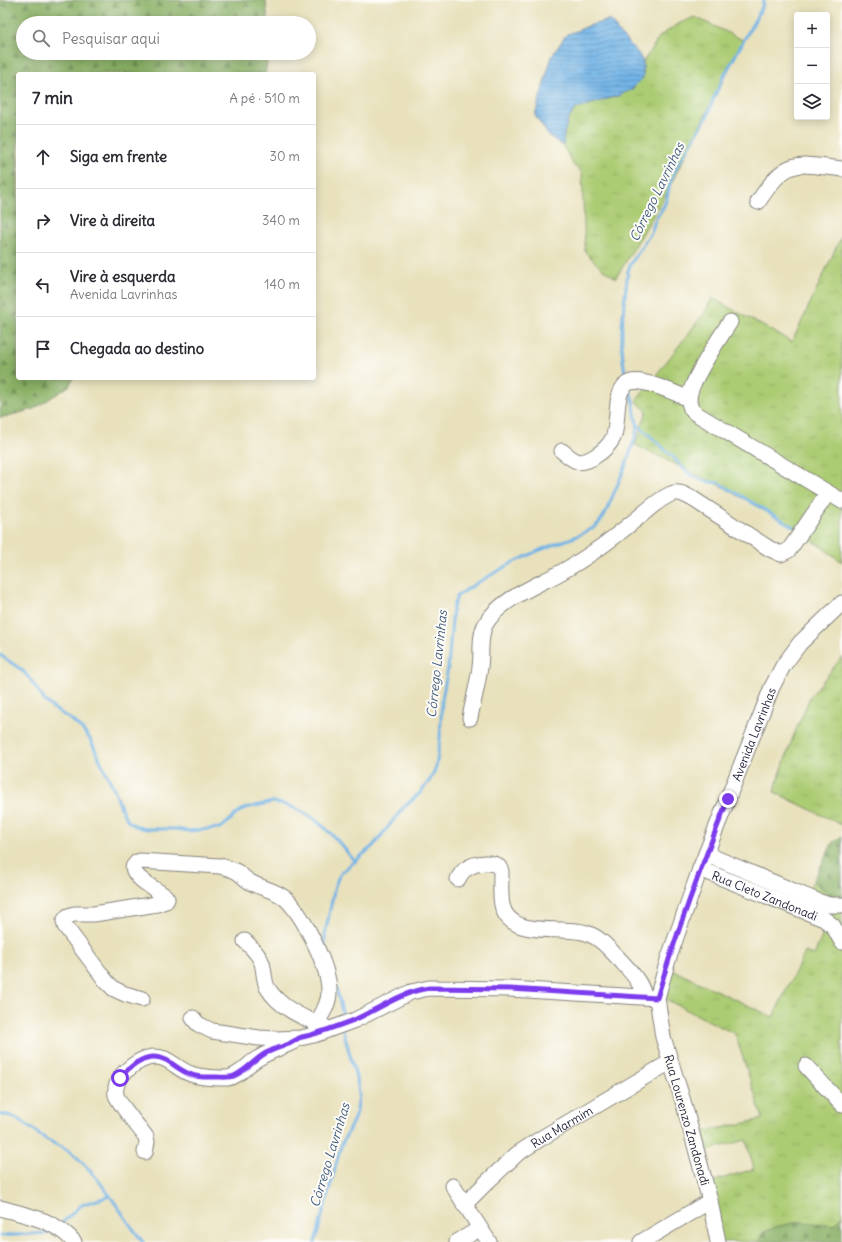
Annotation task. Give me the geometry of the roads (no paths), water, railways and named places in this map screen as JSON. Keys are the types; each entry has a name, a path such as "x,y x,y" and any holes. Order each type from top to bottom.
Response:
{"street":[{"path":"758,202 772,182 785,170 793,166 800,164 842,169"},
{"path":"470,718 480,668 482,632 489,619 497,610 527,589 557,574 591,554 671,493 681,493 693,499 770,550 781,554 789,550 837,494 692,410 689,399 692,389 730,322"},
{"path":"562,451 581,462 593,457 608,446 614,437 616,429 619,393 624,386 633,382 655,385 689,399"},
{"name":"Avenida Lavrinhas","path":"650,997 668,960 700,869 772,687 800,643 842,603"},
{"path":"706,854 815,900 829,905 842,905"},
{"path":"142,999 114,989 106,981 65,926 64,921 68,916 74,914 94,914 157,904 166,901 165,896 135,873 133,867 137,862 220,866 230,868 253,884 280,894 302,920 312,937 328,981 328,1002 323,1026"},
{"path":"458,879 466,869 471,866 487,862 498,865 501,869 503,906 507,916 512,922 518,926 528,929 579,931 589,934 606,946 641,984 650,997"},
{"name":"Rua Cleto Zandonadi","path":"700,869 824,919 833,926 842,942"},
{"path":"245,941 262,961 267,986 274,996 289,1009 323,1026"},
{"path":"145,1152 147,1147 146,1137 119,1102 116,1094 117,1085 120,1078 131,1066 148,1057 155,1056 165,1059 185,1072 193,1075 202,1077 228,1078 241,1072 268,1052 292,1042 323,1026 350,1021 411,992 429,988 510,989 650,997"},
{"name":"Rua Lourenzo Zandonadi","path":"650,997 683,1101 710,1201 718,1242"},
{"path":"193,1018 198,1024 218,1032 259,1038 300,1038"},
{"name":"Rua Marmim","path":"464,1205 518,1154 540,1139 670,1062"},
{"path":"806,1066 842,1105"},
{"path":"453,1186 479,1229 489,1242"},
{"path":"641,1242 710,1201"},
{"path":"0,1208 48,1222 67,1234 74,1242"},
{"path":"457,1242 479,1229"}],"water":[{"path":"610,20 620,34 638,53 643,62 643,78 631,90 575,109 569,118 564,133 563,146 548,135 535,115 552,56 566,35 591,25"}],"waterway":[{"name":"Córrego Lavrinhas","path":"627,380 622,353 622,326 628,271 630,265 652,231 655,220 664,206 670,183 677,166 707,117 723,78 762,7 764,0"},
{"name":"Córrego Lavrinhas","path":"326,952 325,934 338,878 342,872 373,846 403,808 419,794 430,780 436,768 440,739 442,699 448,668 453,607 457,596 512,563 540,550 577,536 593,528 599,523 605,514 626,465 636,435 637,424 629,387"},
{"path":"637,424 691,475 704,481 719,483 794,527"},
{"path":"0,655 22,670 45,701 73,721 90,739 114,789 123,813 129,822 134,825 149,829 175,829 189,831 219,828 246,808 274,802 293,807 314,819 340,843 355,862"},
{"name":"Córrego Lavrinhas","path":"335,984 342,1011 342,1019"},
{"name":"Córrego Lavrinhas","path":"315,1242 341,1146 354,1119 359,1095 358,1085 343,1029"},
{"path":"0,1115 16,1118 44,1138 72,1153 102,1184 143,1242"},
{"path":"61,1224 80,1206 110,1196"},
{"path":"0,1236 47,1233 53,1230"}]}
